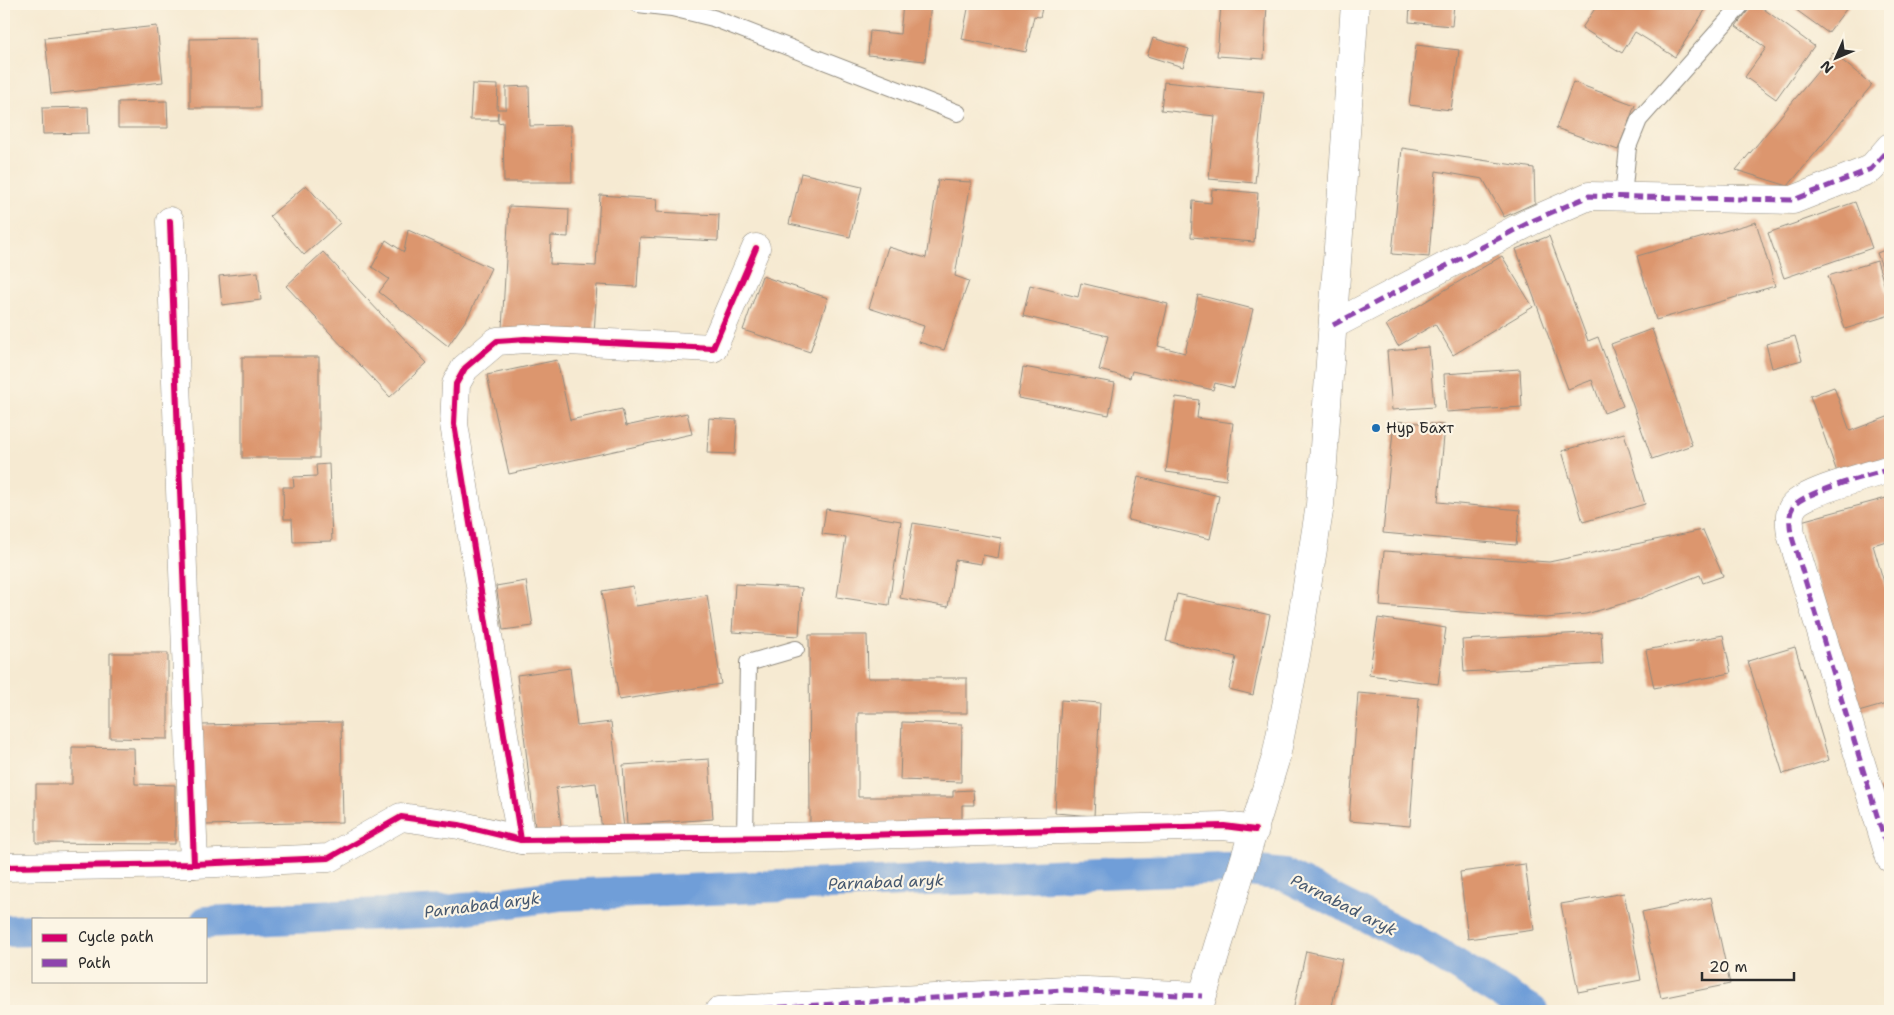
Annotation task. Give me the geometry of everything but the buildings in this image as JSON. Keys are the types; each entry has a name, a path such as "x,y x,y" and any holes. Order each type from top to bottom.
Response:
{"street":[{"path":"719,1011 1064,990 1200,1004 1255,830 1278,748 1296,655 1320,505 1355,4"},
{"path":"1333,325 1532,221 1588,196 1794,200 1871,170 1890,147"},
{"path":"170,221 194,864"},
{"path":"522,840 454,424 456,384 465,368 497,341 525,339 713,348 756,248"},
{"path":"1890,468 1804,496 1792,507 1790,521 1791,534 1890,858"},
{"path":"4,868 194,864 329,858 402,817 459,825 522,840 1224,826 1255,830"}],"lane":[{"path":"638,4 672,8 713,18 958,113"},
{"path":"1623,197 1628,147 1639,120 1742,4"},
{"path":"745,837 748,663 796,648"}],"waterway":[{"name":"Parnabad aryk","path":"208,922 447,911 561,895 1223,868 1284,875 1427,947 1532,1011"},
{"name":"Parnabad aryk","path":"4,931 32,930"}],"marked path":[{"path":"1333,325 1532,221 1589,196 1793,200 1871,169 1890,147"},
{"path":"1890,469 1809,496 1799,501 1790,513 1791,534 1890,858"},
{"path":"719,1011 1064,990 1202,996"}],"cycle path":[{"path":"170,221 194,864"},
{"path":"521,840 454,424 456,384 465,368 497,341 525,339 713,348 756,248"},
{"path":"4,867 194,864 329,858 401,817 459,825 521,840 781,837 1224,826 1255,830"}],"place":[{"name":"Нур Бахт","path":"1376,428"}]}
